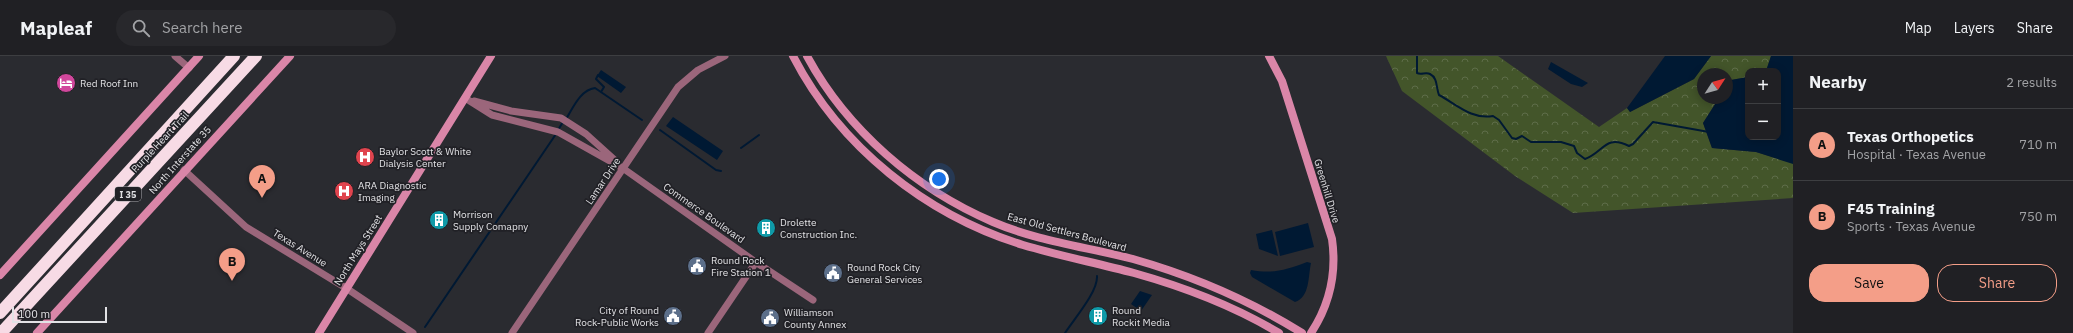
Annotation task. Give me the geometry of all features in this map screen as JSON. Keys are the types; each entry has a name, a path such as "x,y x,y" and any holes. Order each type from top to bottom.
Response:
{"highway":[{"name":"Purple Heart Trail","path":"0,313 234,56"},
{"name":"Purple Heart Trail","path":"1,333 256,56"}],"main road":[{"name":"North Interstate 35","path":"37,333 184,170 290,56"},
{"name":"North Mays Street","path":"319,333 491,56"},
{"path":"793,56 814,93 855,142 883,169 920,196 968,224 1022,244 1133,273 1186,289 1235,310 1279,333"},
{"name":"East Old Settlers Boulevard","path":"807,56 832,95 871,141 904,170 964,208 994,222 1025,232 1134,260 1207,284 1241,298 1302,333"},
{"name":"Greenhill Drive","path":"1269,56 1282,81 1332,239 1334,250 1334,272 1330,294 1322,315 1311,333"},
{"path":"0,275 188,68 195,57"}],"street":[{"path":"175,56 188,68"},
{"name":"Lamar Drive","path":"512,333 678,87 698,70 725,56"},
{"name":"Commerce Boulevard","path":"466,98 492,115 558,132 624,169 756,262 813,300"},
{"name":"Commerce Boulevard","path":"466,98 500,108 561,118 586,134 624,169"},
{"name":"Texas Avenue","path":"184,170 246,227 346,288 413,333"},
{"path":"708,333 756,262"}],"green space":[{"path":"1386,56 1498,56 1599,127 1627,108 1630,112 1694,79 1697,75 1697,104 1715,104 1703,123 1712,148 1756,152 1793,163 1793,198 1573,213 1515,176 1402,91"},
{"path":"1711,56 1771,56 1767,68 1745,68 1745,78 1733,80 1733,68 1702,68"}],"water":[{"path":"1665,56 1711,56 1702,68 1697,68 1697,75 1694,79 1630,112 1627,108"},
{"path":"1771,56 1793,56 1793,164 1756,152 1712,148 1703,123 1715,104 1733,104 1733,80 1745,78 1745,140 1781,140 1781,68 1767,68"},
{"path":"1551,62 1588,83 1582,87 1571,84 1548,69"},
{"path":"601,70 626,87 621,93 597,76"},
{"path":"673,117 723,151 717,160 666,126"},
{"path":"1308,223 1314,247 1280,256 1275,232"},
{"path":"1272,230 1278,256 1259,249 1256,234"},
{"path":"1307,262 1311,263 1308,286 1303,296 1295,302 1252,277 1250,273 1251,270 1266,272 1273,271"},
{"path":"1140,291 1152,295 1141,311 1131,304"}],"waterway":[{"path":"1417,56 1417,73 1428,73 1433,76 1436,81 1439,95 1458,107 1478,116 1493,116 1499,120 1512,138 1516,139 1522,136 1531,142 1561,142 1574,146 1577,153 1585,159 1610,143 1615,142 1629,146 1633,144 1653,122 1709,132"},
{"path":"598,75 596,79 604,87 601,92"},
{"path":"566,119 581,96 590,89 595,88 642,120"},
{"path":"558,130 563,122"},
{"path":"660,130 716,170 721,171"},
{"path":"425,327 556,134"},
{"path":"741,148 759,135"},
{"path":"1065,333 1094,290 1097,276"}],"place":[{"name":"Red Roof Inn","path":"66,83"},
{"name":"Baylor Scott & White Dialysis Center","path":"365,157"},
{"name":"ARA Diagnostic Imaging","path":"344,191"},
{"name":"Texas Orthopetics","path":"262,198"},
{"name":"Morrison Supply Comapny","path":"439,220"},
{"name":"Drolette Construction Inc.","path":"766,228"},
{"name":"Round Rock Fire Station 1","path":"697,266"},
{"name":"Round Rock City General Services","path":"833,273"},
{"name":"F45 Training","path":"232,281"},
{"name":"City of Round Rock-Public Works","path":"673,316"},
{"name":"Round Rockit Media","path":"1098,316"},
{"name":"Williamson County Annex","path":"770,318"}]}
